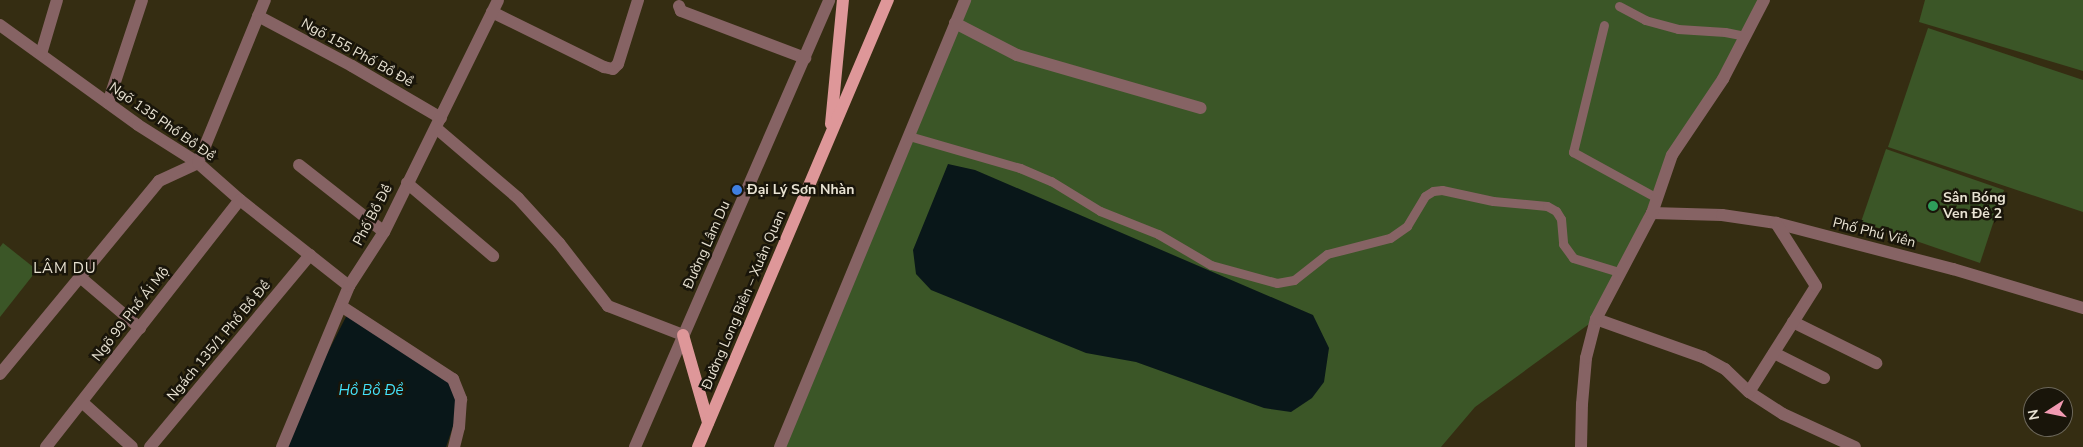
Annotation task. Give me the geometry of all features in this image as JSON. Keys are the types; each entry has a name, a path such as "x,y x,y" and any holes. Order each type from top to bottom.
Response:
{"main road":[{"path":"830,137 843,0"},
{"name":"Đường Long Biên – Xuân Quan","path":"698,447 888,0"},
{"path":"683,335 708,422"}],"street":[{"path":"41,54 57,0"},
{"path":"108,103 142,0"},
{"path":"0,374 159,181 198,163 265,0"},
{"name":"Phố Bồ Đề","path":"282,447 349,286 384,232 498,0"},
{"path":"492,12 604,67 613,69 618,64 638,0"},
{"name":"Đường Lâm Du","path":"635,447 829,0"},
{"path":"780,447 965,0"},
{"path":"1581,447 1586,358 1596,319 1619,272 1652,213 1672,155 1723,79 1764,0"},
{"path":"680,6 681,11 805,58"},
{"name":"Ngõ 155 Phố Bồ Đề","path":"258,16 352,66 439,123 518,198 559,243 608,306 683,335"},
{"path":"955,23 1016,55 1202,108"},
{"name":"Ngõ 135 Phố Bồ Đề","path":"0,25 108,103 198,163 240,200 349,286"},
{"path":"299,165 384,232"},
{"path":"408,183 493,256"},
{"name":"Ngõ 99 Phố Ái Mộ","path":"46,447 240,200"},
{"name":"Phố Phú Viên","path":"1652,213 1722,215 1776,223 1953,269 2083,308"},
{"path":"1749,392 1816,286 1776,223"},
{"name":"Ngách 135/1 Phố Bồ Đề","path":"150,447 310,255"},
{"path":"80,277 140,328"},
{"path":"342,306 453,379 461,399 460,427 454,447"},
{"path":"1596,319 1703,356 1725,369 1749,392 1783,414 1855,447"},
{"path":"1793,322 1876,363"},
{"path":"1774,353 1824,378"},
{"path":"82,402 132,447"}],"lane":[{"path":"1619,6 1645,20 1678,29 1725,32 1745,36"},
{"path":"1604,25 1573,152 1657,198"},
{"path":"909,136 1036,174 1100,211 1158,234 1211,265 1277,284 1294,280 1327,254 1390,238 1407,226 1425,196 1433,191 1442,190 1493,201 1547,206 1556,211 1561,219 1563,244 1572,258 1619,272"}],"green space":[{"path":"965,0 1762,0 1672,155 1596,319 1475,407 1441,447 780,447"},
{"path":"1925,0 2083,0 2083,71 1919,22"},
{"path":"1928,28 2083,80 2083,212 1888,147"},
{"name":"Sân Bóng Ven Đê 2","path":"1886,149 2004,190 1980,263 1861,222"},
{"path":"3,243 37,270 0,317 0,247"}],"water":[{"path":"948,164 975,170 1313,315 1329,348 1324,382 1312,398 1291,412 1264,408 1136,362 1086,353 931,290 916,274 913,250"},
{"name":"Hồ Bồ Đề","path":"349,311 455,385 458,411 446,447 286,447 308,391"}],"place":[{"name":"Đại Lý Sơn Nhàn","path":"737,190"},
{"name":"Sân Bóng Ven Đê 2","path":"1933,206"}],"district":[{"name":"LÂM DU","path":"65,269"}]}
